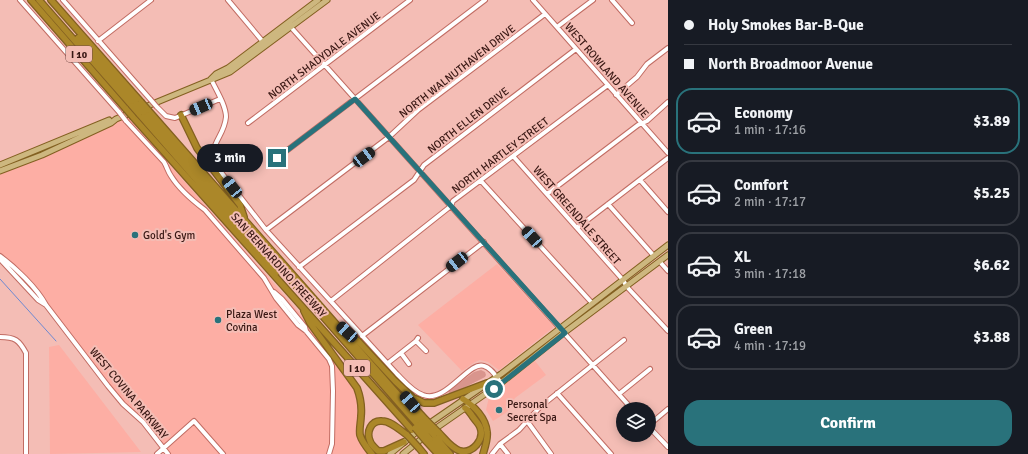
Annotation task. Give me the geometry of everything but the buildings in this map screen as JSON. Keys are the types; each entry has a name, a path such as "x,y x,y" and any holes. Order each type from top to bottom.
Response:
{"highway":[{"name":"SAN BERNARDINO FREEWAY","path":"31,0 247,223 390,385 402,393 419,426"},
{"path":"39,0 134,105"},
{"path":"44,0 134,105"},
{"name":"SAN BERNARDINO FREEWAY","path":"51,0 140,113 302,305 429,438 450,454"},
{"path":"140,113 444,454"},
{"path":"181,115 197,148 240,206 247,223"},
{"path":"302,305 310,324 357,388 362,407 360,427 361,436 364,444 372,454"},
{"path":"326,312 358,341 395,381 418,400 434,403 487,383"},
{"path":"463,399 471,404 485,424 487,432 483,454"},
{"path":"429,438 450,444 460,450 469,451 476,446 481,436 480,426 468,410 464,408"},
{"path":"404,442 384,452 378,451 370,441 368,433 369,429 375,423 382,420 394,425 407,435 424,454"},
{"name":"SAN BERNARDINO FREEWAY","path":"429,438 433,454"},
{"path":"429,438 438,454"}],"main road":[{"path":"0,165 110,120 140,113 211,79 218,78 230,72 318,0"},
{"path":"289,25 327,0"},
{"path":"0,171 42,155 111,123 116,119"},
{"path":"390,454 419,426 497,377 668,245"},
{"path":"403,454 429,438 464,408 501,384 565,333 668,255"}],"street":[{"path":"20,0 164,162 168,167 170,176 196,204 205,210 264,278 272,290 282,299 305,327 306,331 329,359 332,366 333,409 332,444 329,454"},
{"path":"98,41 151,0"},
{"name":"NORTH SHADYDALE AVENUE","path":"248,123 410,0"},
{"path":"277,158 485,0"},
{"name":"WEST ROWLAND AVENUE","path":"533,0 668,153"},
{"path":"557,27 593,0"},
{"path":"612,0 632,23"},
{"path":"65,1 98,41 157,107 168,117 175,118 220,99"},
{"path":"230,1 264,44"},
{"name":"NORTH WALNUTHAVEN DRIVE","path":"266,230 389,137 418,110 545,14"},
{"path":"289,25 625,402"},
{"path":"616,95 632,82 647,64 668,48"},
{"name":"NORTH ELLEN DRIVE","path":"299,267 414,180 421,172 421,168 424,165 576,49"},
{"path":"211,79 226,116 222,133 212,156 217,167 266,230 388,364 410,387 424,396 436,396 477,366 485,366 489,368 501,384"},
{"name":"NORTH HARTLEY STREET","path":"331,302 451,206 453,201 608,86"},
{"path":"547,194 638,125 647,121 668,102"},
{"name":"WEST GREENDALE STREET","path":"513,156 668,331"},
{"path":"577,228 668,158"},
{"path":"640,180 668,212"},
{"path":"481,181 592,303"},
{"path":"608,204 654,256"},
{"path":"362,336 484,242"},
{"name":"WEST COVINA PARKWAY","path":"0,258 8,261 42,297 46,305 108,386 143,422 168,454"},
{"name":"WEST COVINA PARKWAY","path":"0,258 10,271 38,300 46,305"},
{"path":"660,262 668,271"},
{"path":"10,271 15,273 32,290 35,289"},
{"path":"0,337 10,337 20,342 26,353 26,454"},
{"path":"388,364 417,340 426,351"},
{"path":"492,454 500,444 519,430 540,407 624,340"},
{"path":"401,354 409,364"},
{"path":"618,394 650,369"},
{"path":"557,393 611,454"},
{"path":"656,420 668,409"},
{"path":"157,454 194,421 223,454"},
{"path":"528,421 551,454"},
{"path":"656,434 668,447"},
{"path":"500,444 508,454"}],"shaded area":[{"name":"Plaza West Covina","path":"126,115 302,316 351,379 359,392 360,431 372,454 168,454 143,422 123,404 37,293 0,257 0,171"},
{"path":"497,264 554,327 499,370 488,362 480,360 462,371 418,325"},
{"path":"59,345 141,452 50,454 49,347"},
{"path":"535,361 546,375 515,398 507,412 493,421 486,410 489,397"},
{"path":"481,370 485,372 485,377 450,395 448,391 474,372"}],"waterway":[{"path":"0,279 56,341"}],"place":[{"name":"Gold's Gym","path":"135,235"},
{"name":"Plaza West Covina","path":"218,320"},
{"name":"Personal Secret Spa","path":"499,410"}],"route":[{"path":"277,158 355,99 565,333 494,389"}]}
